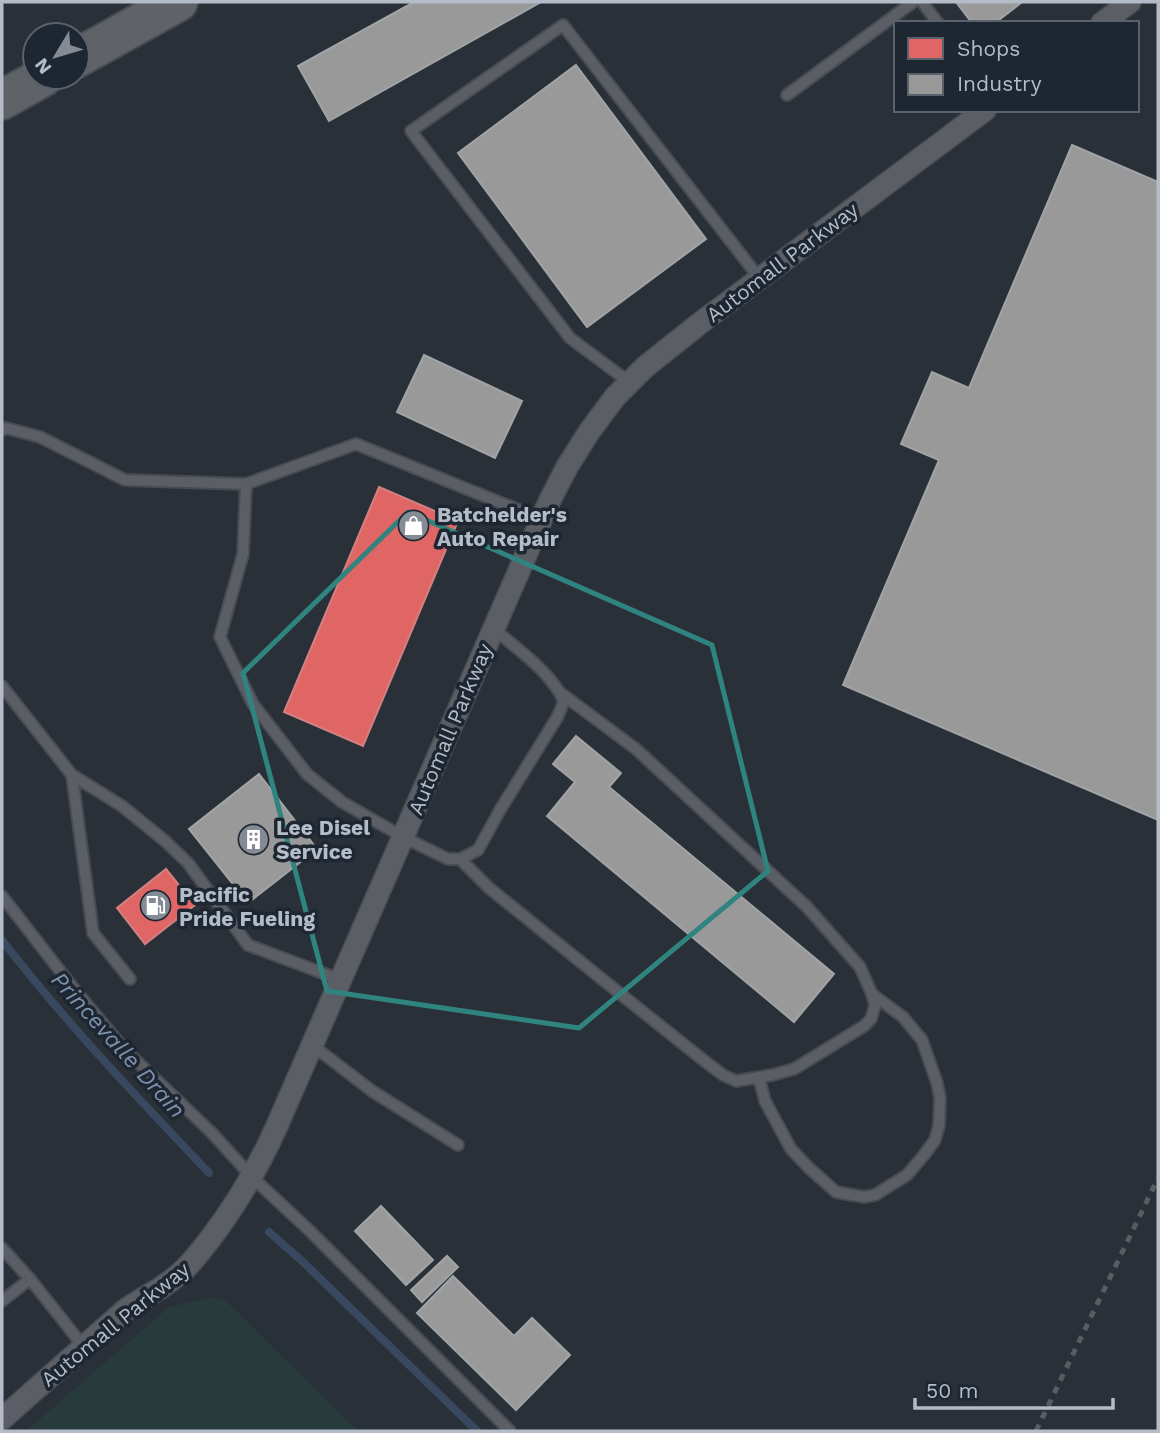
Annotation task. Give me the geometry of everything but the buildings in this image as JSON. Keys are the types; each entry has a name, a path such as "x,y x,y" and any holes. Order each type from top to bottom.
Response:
{"highway":[{"path":"91,50 178,2"},
{"path":"2,100 21,89"}],"street":[{"path":"1105,21 1130,2"},
{"name":"Automall Parkway","path":"2,1419 124,1311 170,1282 185,1269 223,1222 252,1177 271,1140 541,519 576,450 602,415 629,382 681,338 982,112"}],"lane":[{"path":"787,95 913,2"},
{"path":"922,2 936,21"},
{"path":"629,382 570,338 411,131 563,25 760,279"},
{"path":"2,430 6,428 40,437 125,480 246,484 356,444 541,519"},
{"path":"246,484 243,554 220,638 253,704 307,774 342,802 448,859 460,859 478,850 558,716 564,701 560,692"},
{"path":"460,859 489,888 707,1063 736,1081 794,1069 821,1054 871,1019 875,1005 873,994 860,967 807,907 636,749 560,692 547,676 494,628"},
{"path":"2,686 72,775 122,806 188,863 248,945 341,980"},
{"path":"72,775 93,933 130,979"},
{"path":"2,896 125,1050 212,1133 252,1177 310,1231 510,1431"},
{"path":"759,1078 765,1101 790,1149 836,1192 864,1197 875,1195 907,1175 935,1140 939,1125 939,1090 922,1040 903,1017 873,994"},
{"path":"312,1045 372,1091 458,1145"},
{"path":"2,1248 84,1347"},
{"path":"2,1301 30,1279"}],"highlighted area":[{"path":"408,512 712,645 768,871 579,1028 327,991 243,673"}],"shaded area":[{"path":"214,1297 226,1301 358,1431 26,1431 169,1307"}],"waterway":[{"name":"Princevalle Drain","path":"2,940 76,1030 209,1173"},
{"name":"Princevalle Drain","path":"269,1232 477,1431"}],"railway":[{"path":"1036,1431 1158,1178"}],"place":[{"name":"Batchelder's Auto Repair","path":"414,526"},
{"name":"Lee Disel Service","path":"253,839"},
{"name":"Pacific Pride Fueling","path":"156,906"}]}
